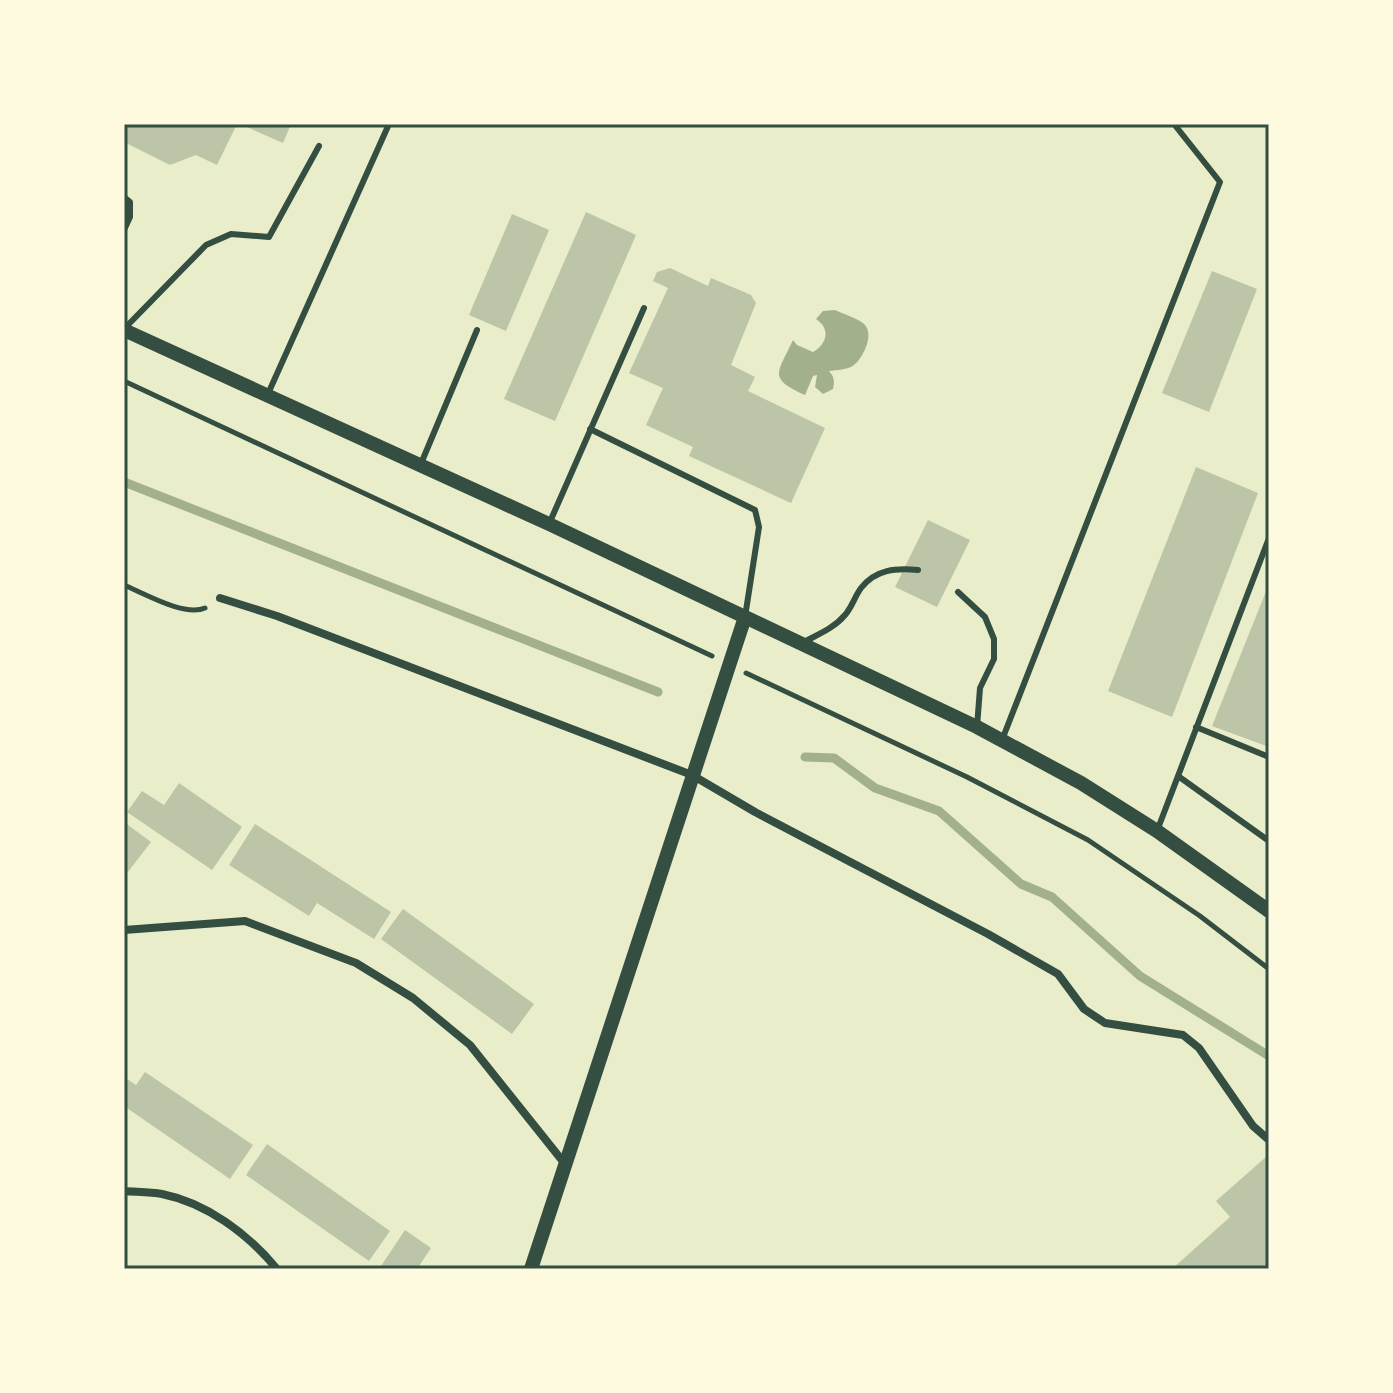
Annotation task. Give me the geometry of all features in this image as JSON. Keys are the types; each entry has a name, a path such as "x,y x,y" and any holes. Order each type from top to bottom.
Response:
{"street":[{"path":"124,330 549,524 977,727 1081,783 1157,831 1269,911"},
{"path":"220,598 292,622 692,775 755,812 1058,974 1084,1009 1105,1023 1183,1035 1199,1048 1253,1126 1269,1140"},
{"path":"531,1269 745,617"},
{"path":"124,930 245,921 356,963 413,998 470,1045 565,1164"},
{"path":"124,1191 162,1194 202,1207 240,1232 277,1269"}],"lane":[{"path":"267,396 389,124"},
{"path":"1002,740 1220,182 1174,124"},
{"path":"124,330 206,245 231,234 269,237 319,146"},
{"path":"124,197 130,202 130,217 124,230"},
{"path":"549,524 644,308"},
{"path":"420,466 477,330"},
{"path":"590,429 755,510 759,527 745,617"},
{"path":"1157,831 1269,538"},
{"path":"801,644 831,628 846,614 862,587 880,572 899,568 918,570"},
{"path":"958,592 985,617 994,639 994,659 980,688 977,727"},
{"path":"1196,727 1269,757"},
{"path":"1178,776 1269,841"}],"path":[{"path":"124,585 197,612 220,598"}],"shaded area":[{"path":"835,310 864,324 868,334 866,346 854,365 829,371 834,379 833,389 823,394 815,387 817,375 813,376 805,395 785,384 779,374 780,367 793,340 813,352 821,345 825,332 816,319 823,311"}],"building":[{"path":"124,124 237,124 217,165 196,155 170,165 124,142"},
{"path":"240,124 291,124 283,143"},
{"path":"586,212 636,235 555,421 504,399"},
{"path":"512,214 549,230 506,331 469,315"},
{"path":"670,268 708,286 711,278 751,295 756,303 731,365 755,377 748,391 825,428 791,503 689,456 693,447 646,425 663,388 629,373 668,288 653,281 657,272"},
{"path":"1212,271 1257,289 1209,412 1162,393"},
{"path":"1196,467 1258,493 1172,717 1108,691"},
{"path":"928,520 970,540 937,607 895,587"},
{"path":"1269,584 1269,747 1212,726"},
{"path":"179,783 242,827 212,870 127,812 142,791 164,805"},
{"path":"124,822 151,842 124,877"},
{"path":"255,824 391,912 374,939 317,903 309,916 229,865"},
{"path":"403,909 534,1004 512,1034 381,939"},
{"path":"145,1072 253,1145 230,1179 124,1106 124,1077 136,1085"},
{"path":"267,1144 390,1231 369,1261 246,1175"},
{"path":"1267,1156 1269,1269 1172,1269 1230,1217 1216,1201"},
{"path":"405,1230 431,1248 417,1269 379,1269"}],"waterway":[{"path":"124,482 658,692"},
{"path":"805,757 834,758 875,788 939,811 1021,884 1052,897 1140,976 1269,1056"}]}
